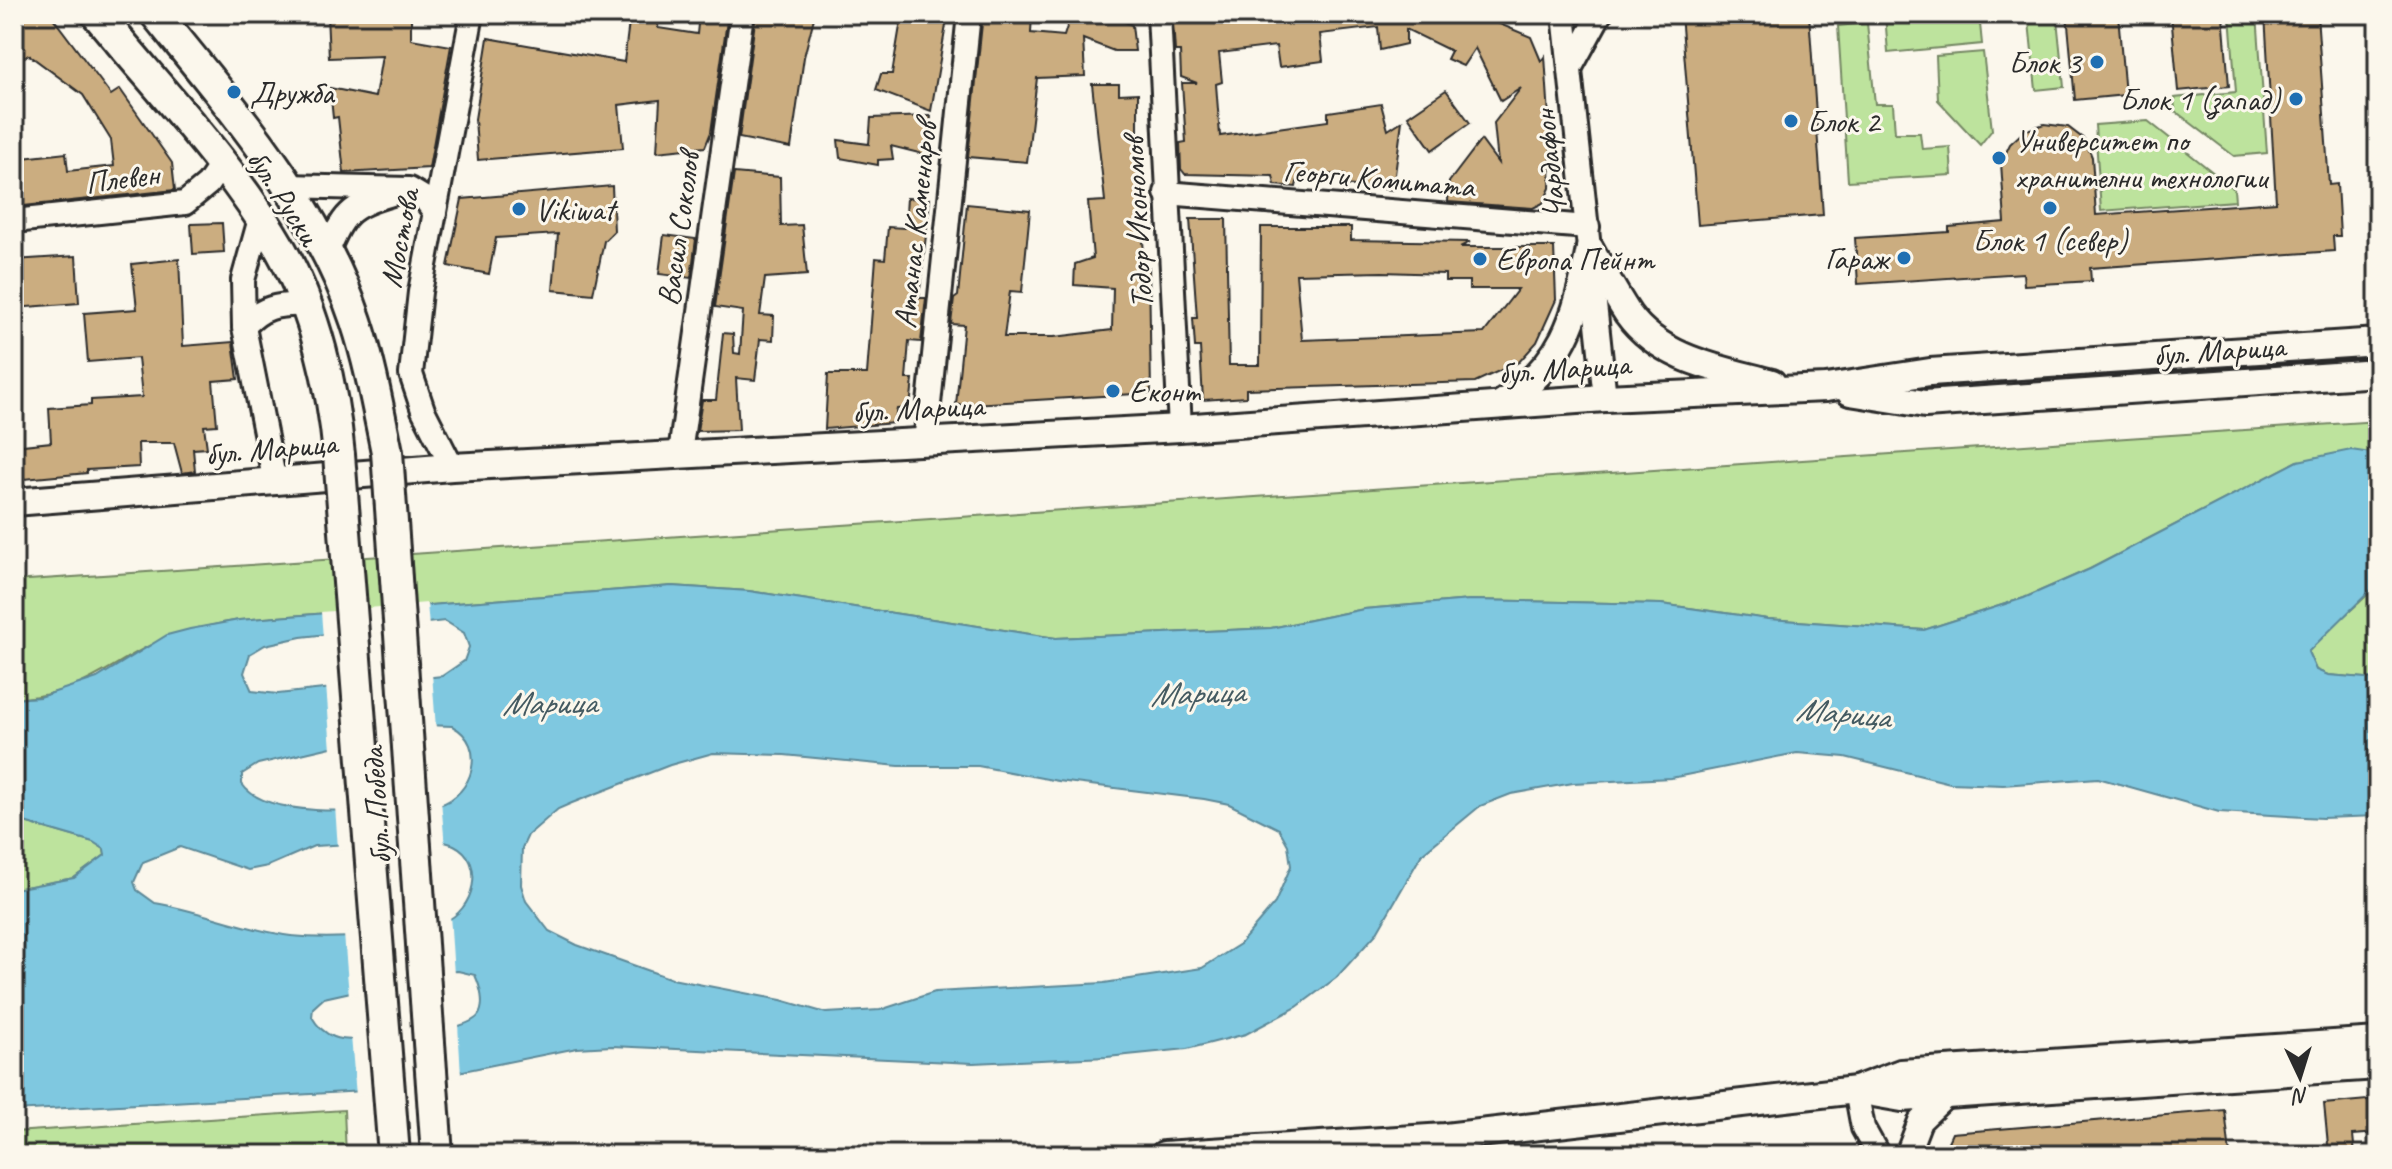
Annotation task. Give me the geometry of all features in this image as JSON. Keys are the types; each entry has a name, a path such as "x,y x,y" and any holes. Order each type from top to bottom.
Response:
{"main road":[{"name":"бул. Руски","path":"97,14 221,165 282,251 304,305 332,398 339,455"},
{"name":"бул. Руски","path":"156,14 255,136 326,255 355,319 387,452"},
{"name":"бул. Победа","path":"387,452 437,1155"},
{"name":"бул. Победа","path":"339,455 394,1155"}],"street":[{"name":"Мостова","path":"452,467 423,410 411,374 420,292 472,14"},
{"name":"Васил Соколов","path":"680,453 742,14"},
{"name":"Атанас Каменаров","path":"925,443 969,14"},
{"name":"Тодор Икономов","path":"1159,14 1180,428"},
{"path":"1549,14 1566,25"},
{"path":"1571,68 1600,14"},
{"name":"Чардафон","path":"1566,25 1605,398"},
{"name":"Плевен","path":"14,221 185,203 208,184 221,165"},
{"path":"286,186 409,189 424,198 435,213"},
{"path":"326,255 345,216 356,207 409,189"},
{"name":"Георги Комитата","path":"1166,193 1589,238"},
{"path":"260,219 244,268 244,327 275,483"},
{"path":"1589,238 1628,314 1665,348 1697,362 1795,389"},
{"path":"1497,406 1533,382 1553,360 1577,311 1589,238"},
{"path":"244,327 257,312 281,304 304,305"},
{"name":"бул. Марица","path":"14,502 452,467 680,453 925,443 1605,398 1826,388 1930,372 2378,342"},
{"name":"бул. Марица","path":"1826,388 1925,404 2378,373"},
{"path":"1164,1155 1446,1146 1856,1090 1901,1073 2378,1041"},
{"path":"1856,1090 1902,1098 2378,1066"},
{"path":"1856,1090 1863,1128 1878,1155"},
{"path":"1907,1155 1920,1121 1947,1095"}],"green space":[{"path":"1885,14 1979,14 1982,44 1888,53"},
{"path":"2257,14 2267,153 2234,156 2175,111 2174,98 2236,92 2230,15"},
{"path":"2057,19 2064,87 2036,90 2029,22"},
{"path":"1867,23 1875,104 1893,104 1895,133 1920,133 1922,149 1950,147 1952,175 1848,181 1838,26"},
{"path":"1983,52 1992,130 1980,145 1938,100 1936,56"},
{"path":"2148,121 2234,189 2235,201 2101,211 2095,125"},
{"path":"2378,421 2378,454 2298,461 2090,569 2024,598 1924,630 1768,619 1661,604 1470,600 1364,609 1271,628 1056,638 749,591 672,586 239,620 167,638 69,688 14,699 14,581"},
{"path":"2378,583 2378,679 2328,675 2316,670 2308,652"},
{"path":"14,819 94,842 104,849 105,855 74,878 14,889"},
{"path":"344,1110 346,1155 14,1155 14,1132"}],"water":[{"name":"Марица","path":"2351,450 2378,454 2378,583 2308,652 2316,670 2328,675 2378,679 2378,816 2322,818 2219,812 2098,778 2003,785 1950,783 1845,757 1797,753 1671,778 1573,783 1511,794 1480,806 1422,854 1376,934 1336,978 1297,1007 1246,1034 1187,1049 1107,1057 973,1063 612,1046 577,1048 364,1091 14,1111 14,889 74,878 105,855 104,849 93,842 14,819 14,699 40,697 97,678 167,635 239,620 672,586 749,591 1056,638 1271,628 1364,609 1470,600 1661,604 1768,619 1924,630 2024,598 2090,569 2298,461","holes":["445,621 464,633 469,647 464,661 442,676 278,694 252,691 244,673 250,654 265,645 301,637","426,725 452,726 463,734 473,757 468,781 451,800 439,805 334,811 278,805 256,797 242,784 242,774 258,764","713,753 784,755 899,766 978,766 1058,781 1204,799 1229,804 1279,829 1288,845 1291,866 1275,903 1240,944 1202,968 1104,983 935,992 880,1010 826,1013 781,1000 672,979 577,945 549,931 526,901 521,885 522,848 528,835 558,809 670,765","438,841 454,845 464,852 471,862 473,874 469,897 454,916 443,922 388,933 328,938 274,933 155,903 137,890 134,882 143,862 180,847 248,870 268,866 314,846","458,971 475,975 482,1001 478,1016 453,1028 363,1040 334,1037 327,1033 312,1017 313,1008 324,998 440,972"]}],"pier":[{"path":"427,603 429,627 323,638 321,612"},
{"path":"432,673 436,729 331,750 326,685"},
{"path":"441,800 445,847 338,849 335,806"},
{"path":"450,914 454,975 349,996 344,934"},
{"path":"458,1024 461,1076 356,1096 351,1036"}],"building":[{"path":"14,14 50,14 111,95 120,89 172,163 175,190 14,207 14,159 66,153 68,171 114,166 111,140 83,95 29,55 14,61"},
{"path":"327,14 411,14 411,39 451,46 429,168 344,173 338,117 333,118 330,88 375,97 382,56 329,58"},
{"path":"630,14 659,14 658,28 697,34 699,14 728,14 711,132 705,147 657,152 660,100 619,105 623,148 478,160 475,119 488,38 624,62"},
{"path":"756,14 815,14 804,57 791,148 739,138"},
{"path":"902,14 948,14 931,111 876,90 881,74 892,74"},
{"path":"983,14 1032,14 1031,33 1064,36 1071,14 1107,14 1132,25 1135,51 1114,51 1083,39 1085,76 1037,78 1027,162 968,157"},
{"path":"1180,14 1476,14 1531,37 1541,61 1545,56 1551,147 1550,188 1543,203 1533,208 1448,202 1449,182 1481,140 1498,163 1494,123 1521,88 1501,101 1475,48 1463,66 1447,59 1451,51 1406,29 1406,44 1380,50 1378,27 1320,34 1323,61 1279,67 1276,46 1219,53 1222,82 1216,84 1220,136 1328,121 1328,112 1381,104 1388,130 1402,121 1393,190 1345,185 1345,175 1299,173 1296,187 1275,185 1273,176 1185,174 1181,169 1180,143 1186,142 1182,83 1197,83 1181,77 1180,51 1175,51 1173,22"},
{"path":"1681,14 1809,14 1823,215 1698,225"},
{"name":"Блок 3","path":"2067,14 2118,14 2125,95 2075,100"},
{"name":"Блок 3","path":"2171,14 2223,14 2229,86 2178,91"},
{"name":"Блок 1 (север)","path":"2265,14 2317,14 2329,185 2337,184 2340,236 2333,236 2334,251 2090,268 2091,281 2024,285 2023,273 1858,284 1855,238 1949,232 1949,227 2005,222 2001,163 2010,144 2024,131 2044,124 2068,127 2085,140 2092,157 2096,215 2276,202"},
{"path":"1092,84 1119,84 1119,94 1138,93 1138,136 1135,136 1145,267 1149,267 1151,393 956,405 964,325 951,324 954,299 958,296 967,204 1030,210 1022,292 1010,291 1004,337 1054,337 1112,330 1113,288 1074,285 1075,264 1093,258 1088,202 1105,201"},
{"path":"1446,90 1470,123 1432,150 1408,116"},
{"path":"931,116 927,155 891,146 893,159 878,160 878,165 840,158 838,140 869,144 871,118"},
{"path":"734,173 780,177 781,226 802,225 807,275 765,278 760,315 774,316 773,340 760,339 755,380 736,378 739,430 697,431 702,400 716,400 723,333 733,334 734,353 740,354 743,311 715,307"},
{"path":"612,186 614,231 604,241 593,294 553,290 558,234 496,238 489,274 448,266 462,199"},
{"path":"907,198 930,199 919,298 926,298 921,342 909,341 906,379 913,379 910,408 897,409 894,423 825,429 828,374 867,374 876,258 885,259 888,227 905,228"},
{"path":"1190,219 1226,219 1229,365 1260,365 1261,227 1351,227 1351,240 1470,242 1460,247 1554,247 1556,300 1537,342 1519,362 1475,382 1246,389 1246,397 1203,400 1200,347 1195,347 1193,318 1197,318","holes":["1296,274 1445,274 1445,281 1469,281 1469,289 1518,289 1484,333 1302,340"]},
{"path":"222,223 224,252 193,254 191,224"},
{"path":"664,235 696,239 691,278 659,274"},
{"path":"76,256 79,303 14,308 14,260"},
{"path":"179,259 183,346 233,342 238,379 213,381 217,425 204,426 207,448 193,449 195,471 182,473 174,443 138,443 139,467 14,480 14,446 51,442 49,408 91,405 91,400 142,397 138,358 88,362 84,313 137,309 132,264"},
{"path":"2378,1099 2378,1133 2353,1135 2355,1155 2329,1155 2324,1104"},
{"path":"2225,1110 2230,1155 1942,1155 1952,1133"}],"place":[{"name":"Блок 3","path":"2097,62"},
{"name":"Дружба","path":"234,92"},
{"name":"Блок 1 (запад)","path":"2296,99"},
{"name":"Блок 2","path":"1791,121"},
{"name":"Университет по хранителни технологии","path":"1999,158"},
{"name":"Блок 1 (север)","path":"2050,208"},
{"name":"Vikiwat","path":"519,209"},
{"name":"Гараж","path":"1904,258"},
{"name":"Европа Пейнт","path":"1480,259"},
{"name":"Еконт","path":"1113,391"}]}
